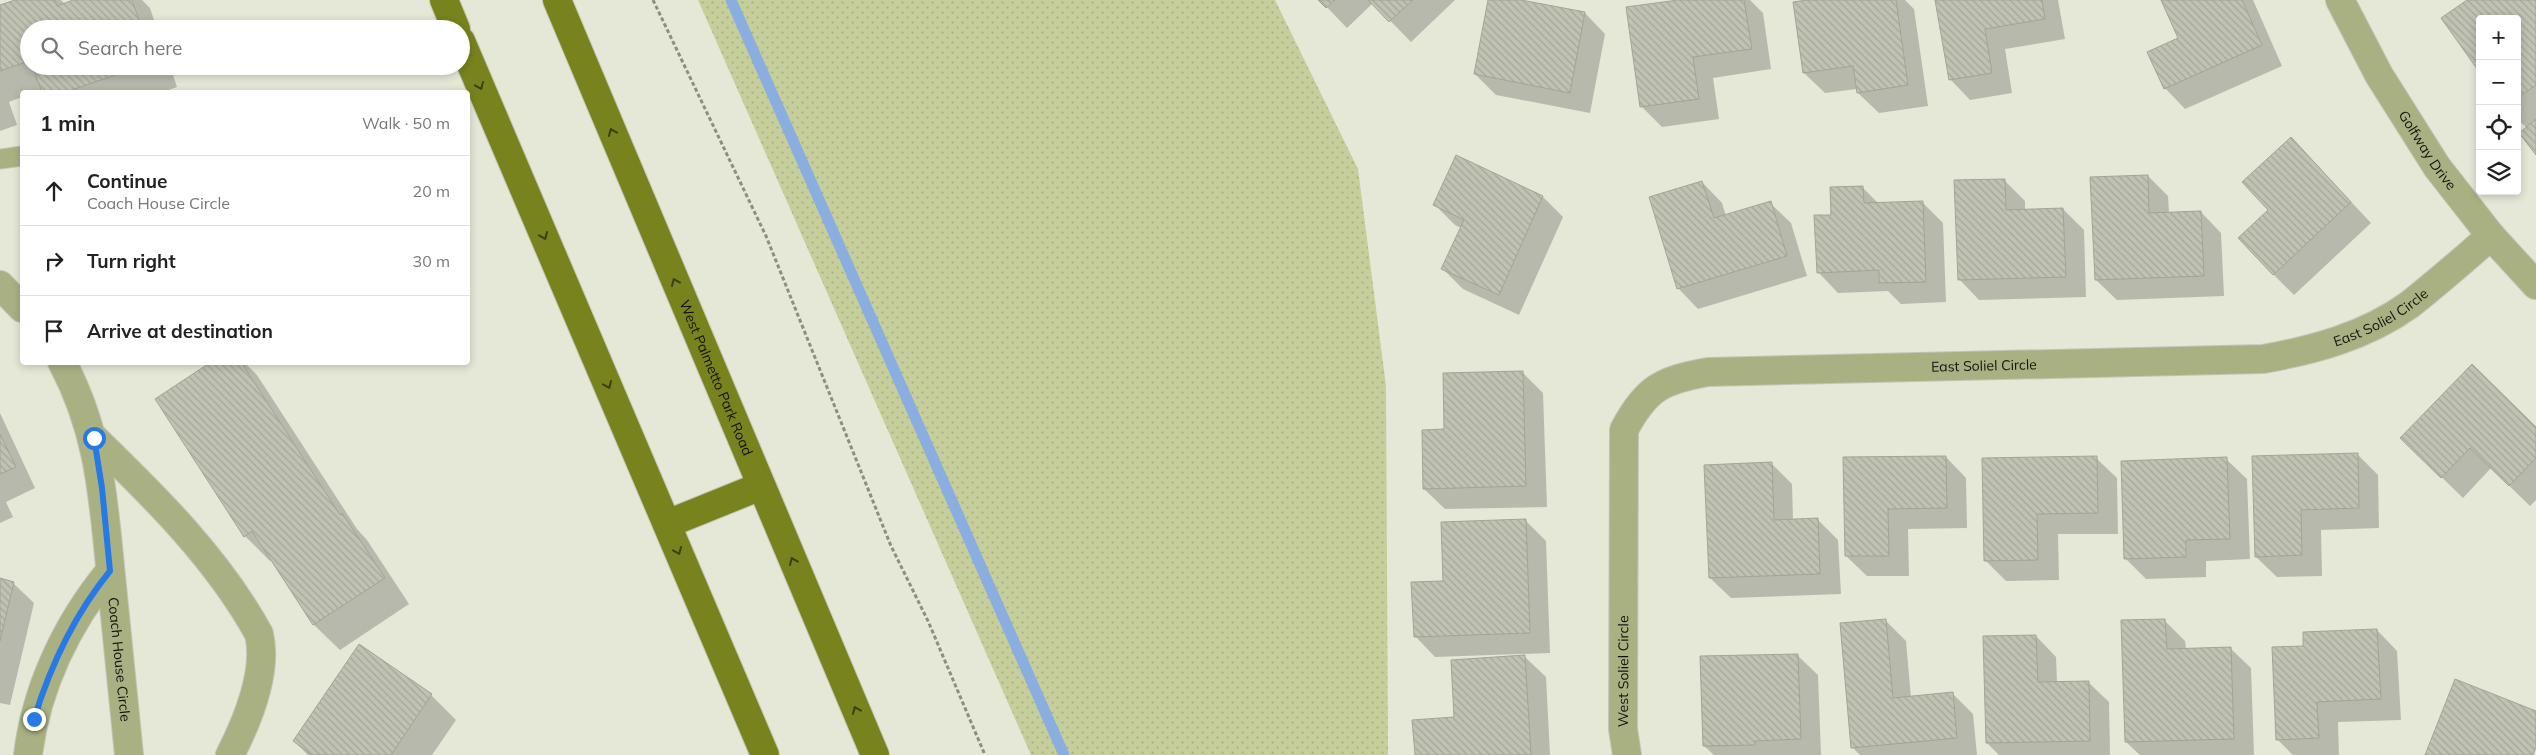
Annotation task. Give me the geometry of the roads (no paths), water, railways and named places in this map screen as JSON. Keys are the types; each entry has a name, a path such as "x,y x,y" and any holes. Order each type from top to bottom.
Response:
{"main road":[{"path":"444,0 452,20"},
{"name":"West Palmetto Park Road","path":"557,0 875,755"},
{"path":"470,62 765,755"},
{"path":"667,524 761,486"}],"street":[{"name":"Golfway Drive","path":"2340,0 2379,75 2437,167 2491,236 2536,285"},
{"name":"East Soliel Circle","path":"1623,589 1624,430 1637,406 1657,387 1676,378 1708,372 2263,359 2300,352 2363,331 2408,306 2491,236"},
{"path":"0,285 20,306"},
{"name":"Coach House Circle","path":"64,365 77,390 94,438 102,488 129,755"},
{"path":"94,438 172,516 216,567 259,634 262,647 257,683 240,736 230,755"},
{"path":"28,755 34,719 61,647 78,614 110,571"},
{"name":"West Soliel Circle","path":"1623,589 1623,729 1627,755"}],"lane":[{"path":"0,160 20,156"}],"waterway":[{"path":"731,0 1064,755"}]}
